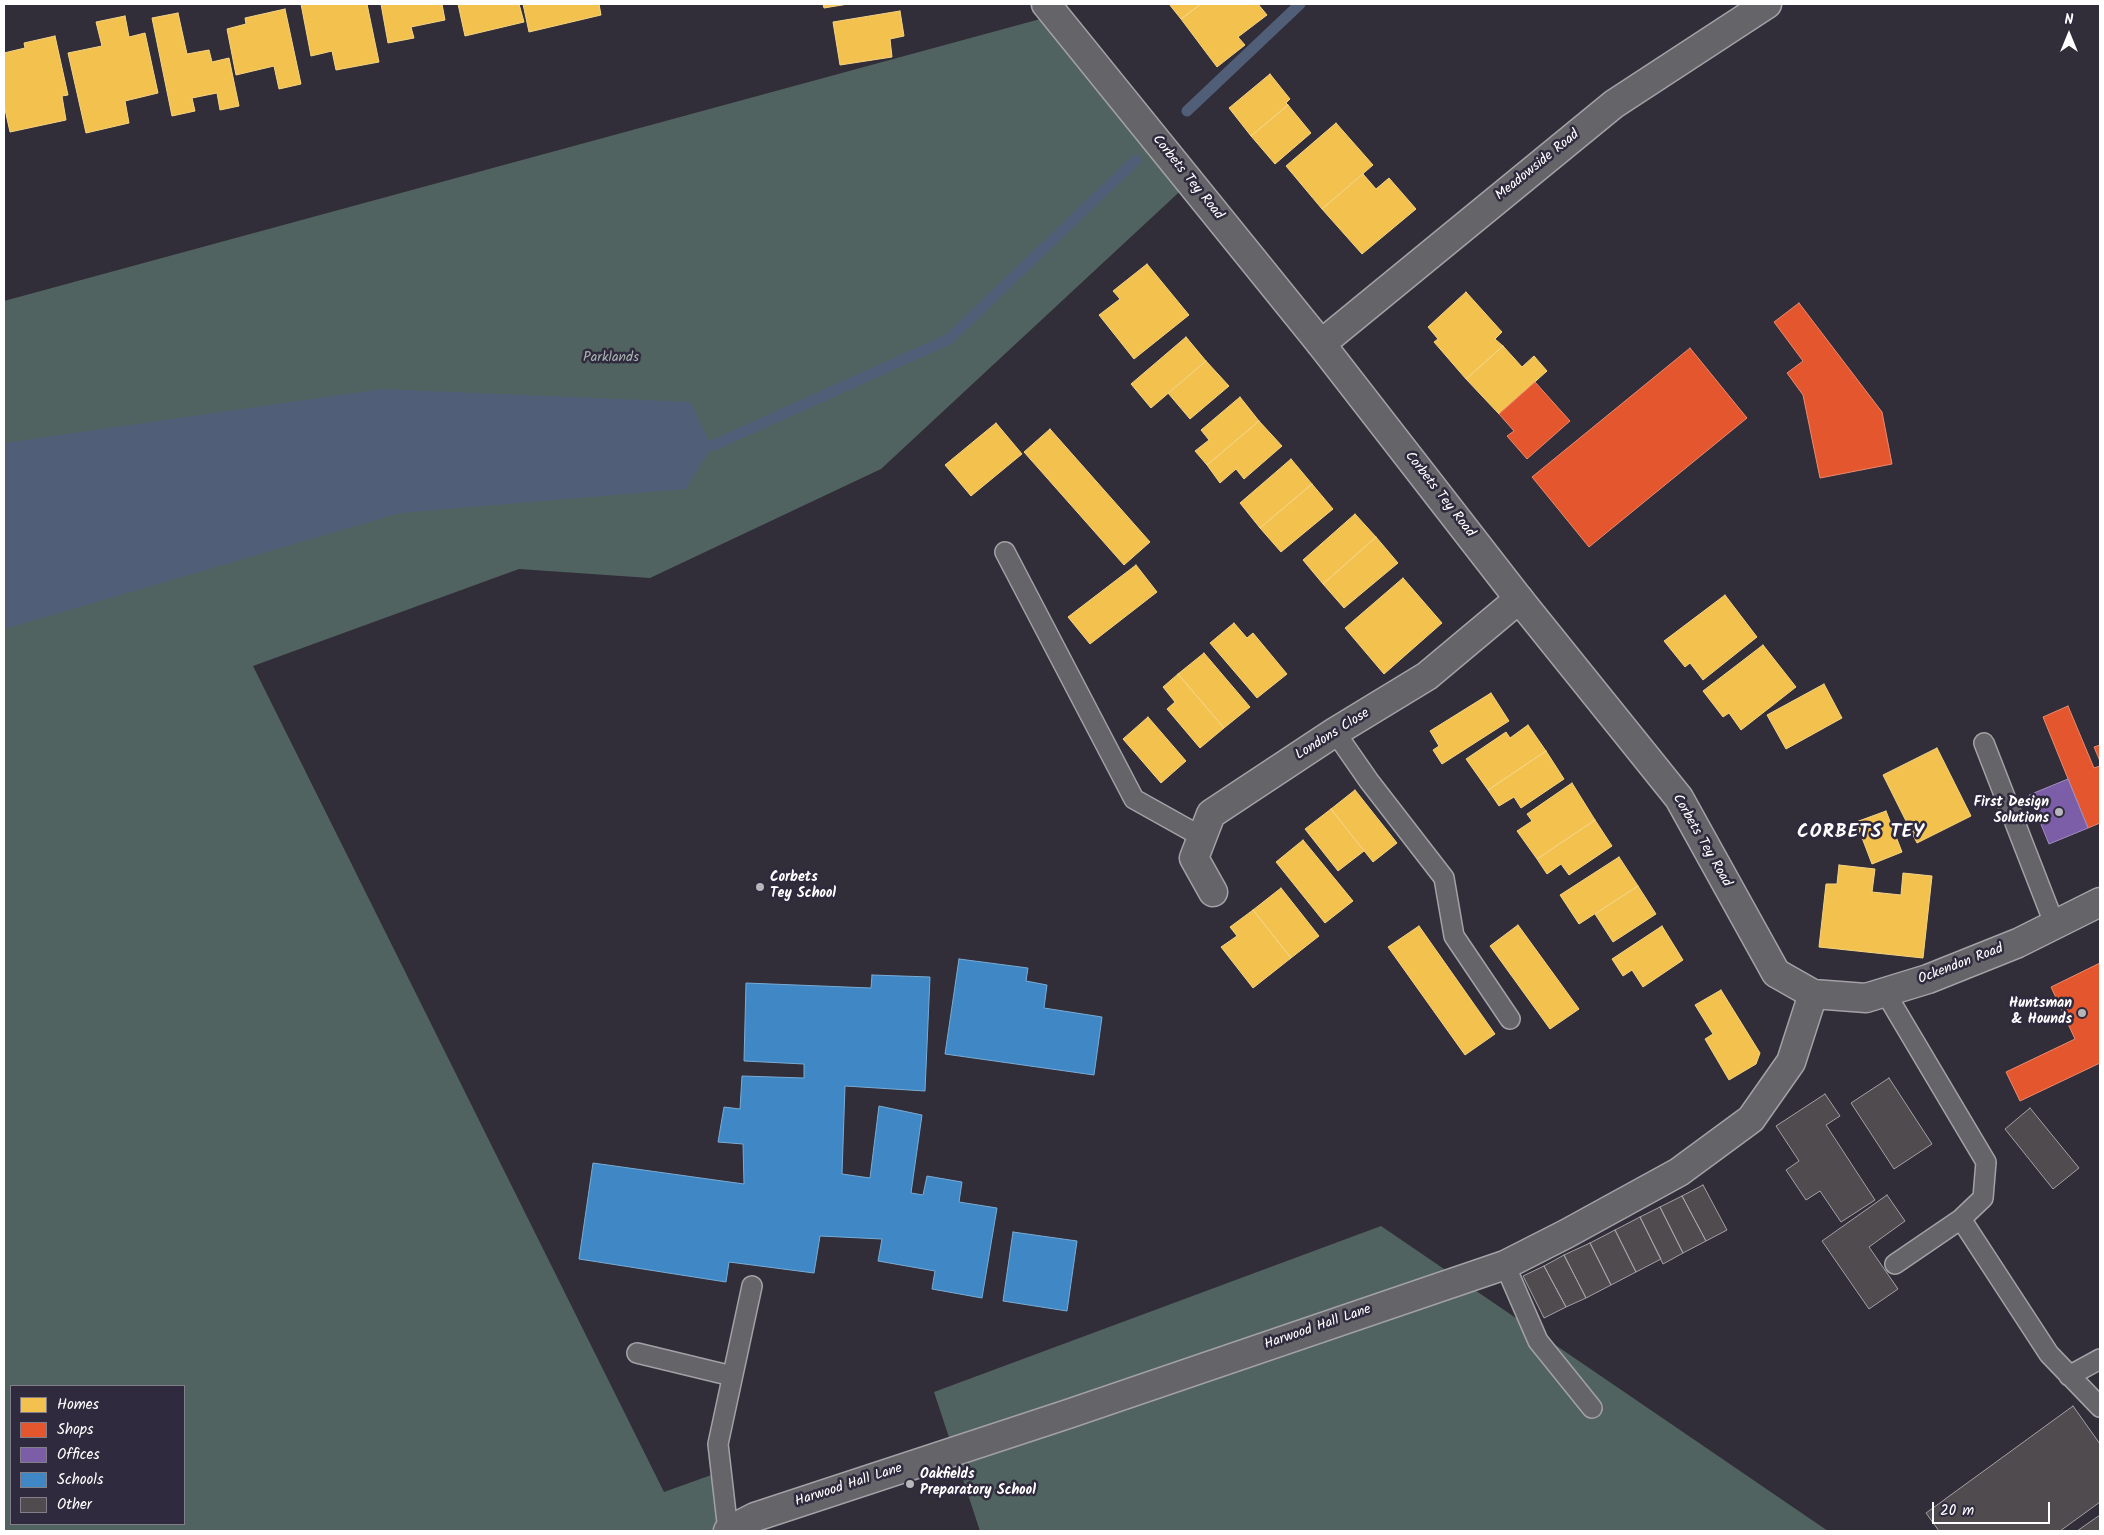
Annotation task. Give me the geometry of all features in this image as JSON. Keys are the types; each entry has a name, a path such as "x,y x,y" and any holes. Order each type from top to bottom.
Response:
{"street":[{"name":"Corbets Tey Road","path":"1046,4 1321,344 1519,599 1679,798 1776,973 1813,994"},
{"name":"Meadowside Road","path":"1321,344 1614,104 1767,4"},
{"name":"Londons Close","path":"1213,892 1194,858 1211,814 1335,732 1427,676 1519,599"},
{"name":"Ockendon Road","path":"1813,994 1866,998 1928,979 2018,943 2054,923 2100,902"},
{"name":"Harwood Hall Lane","path":"728,1531 755,1517 1068,1414 1505,1265 1679,1172 1750,1119 1791,1062 1813,994"}],"lane":[{"path":"1005,552 1134,800 1202,837"},
{"path":"1335,732 1369,781 1444,878 1454,936 1510,1018"},
{"path":"1984,743 2054,923"},
{"path":"1885,992 1986,1162 1983,1198 1961,1219 1895,1264"},
{"path":"1961,1219 2048,1354 2100,1407"},
{"path":"1505,1265 1538,1341 1592,1408"},
{"path":"728,1531 718,1444 752,1286"},
{"path":"637,1353 732,1376"},
{"path":"2069,1376 2100,1359"}],"green space":[{"name":"Parklands","path":"1055,15 1190,182 881,469 650,578 519,569 253,666 664,1492 714,1474 728,1531 4,1531 4,301"},
{"path":"1381,1226 1828,1531 980,1531 934,1392"}],"water":[{"path":"382,389 690,402 712,446 686,489 400,513 4,629 4,443"}],"building: Homes":[{"path":"301,4 367,4 379,62 336,70 332,51 311,56"},
{"path":"381,4 442,4 445,20 411,27 414,38 388,43"},
{"path":"458,4 519,4 524,22 465,36"},
{"path":"523,4 599,4 601,15 529,32"},
{"path":"823,4 848,4 824,8"},
{"path":"1169,4 1201,4 1181,19"},
{"path":"1201,4 1258,4 1267,15 1238,37 1245,45 1217,67 1181,19"},
{"path":"285,9 301,84 279,89 274,66 236,75 227,29 246,24 245,18"},
{"path":"900,11 904,36 890,39 892,57 840,65 833,22"},
{"path":"178,13 187,54 209,50 212,62 229,58 239,106 220,110 217,93 192,98 195,111 172,116 152,18"},
{"path":"125,16 129,37 145,33 158,93 125,101 129,123 86,133 68,53 102,46 96,22"},
{"path":"55,36 68,95 62,96 66,120 10,132 4,105 4,53 25,48 24,43"},
{"path":"1270,74 1290,99 1286,103 1288,105 1251,136 1229,108"},
{"path":"1288,105 1311,133 1275,164 1251,136"},
{"path":"1336,123 1373,165 1322,209 1286,166"},
{"path":"1363,174 1376,189 1389,178 1416,209 1362,254 1322,209"},
{"path":"1147,264 1189,315 1134,359 1099,315 1120,299 1113,291"},
{"path":"1466,292 1502,332 1495,339 1503,346 1466,379 1434,342 1438,339 1428,327"},
{"path":"1186,337 1206,361 1151,408 1131,384"},
{"path":"1503,346 1522,367 1534,356 1547,371 1499,414 1466,379"},
{"path":"1206,361 1229,386 1190,419 1168,393"},
{"path":"1240,397 1259,421 1207,465 1195,451 1209,440 1201,430"},
{"path":"1259,421 1282,446 1244,479 1236,469 1220,483 1207,465"},
{"path":"996,423 1022,454 971,496 945,465"},
{"path":"1050,429 1150,542 1124,565 1024,452"},
{"path":"1291,459 1312,484 1260,528 1240,503"},
{"path":"1312,484 1333,509 1281,552 1260,528"},
{"path":"1355,514 1376,537 1323,584 1303,560"},
{"path":"1376,537 1398,563 1344,608 1323,584"},
{"path":"1136,565 1157,592 1090,644 1068,617"},
{"path":"1403,578 1442,623 1384,674 1345,628"},
{"path":"1725,595 1757,637 1703,680 1690,663 1685,667 1664,641"},
{"path":"1234,623 1247,638 1253,633 1287,674 1257,698 1210,643"},
{"path":"1763,645 1796,687 1741,730 1729,713 1723,717 1703,691"},
{"path":"1204,653 1250,707 1224,728 1178,674"},
{"path":"1178,674 1224,728 1200,748 1167,709 1175,702 1163,687"},
{"path":"1824,684 1842,718 1786,749 1767,715"},
{"path":"1491,693 1509,721 1442,764 1433,750 1439,746 1430,731"},
{"path":"1148,717 1186,761 1161,783 1123,739"},
{"path":"1528,725 1546,751 1488,790 1466,759 1506,732 1510,738"},
{"path":"1937,748 1971,816 1917,843 1883,775"},
{"path":"1546,751 1564,779 1521,808 1514,797 1499,806 1488,790"},
{"path":"1572,783 1595,820 1537,859 1517,831 1532,821 1527,814"},
{"path":"1355,790 1397,843 1373,862 1331,809"},
{"path":"1331,809 1364,851 1338,871 1305,829"},
{"path":"1886,811 1902,852 1872,864 1856,822"},
{"path":"1595,820 1612,846 1569,875 1561,864 1547,874 1537,859"},
{"path":"1303,840 1353,901 1325,923 1276,862"},
{"path":"1619,857 1638,886 1579,924 1560,895"},
{"path":"1839,865 1875,869 1872,892 1901,895 1903,873 1932,876 1923,958 1819,947 1826,884 1837,884"},
{"path":"1638,886 1656,914 1613,942 1595,914"},
{"path":"1281,888 1319,936 1291,958 1253,910"},
{"path":"1253,910 1291,958 1253,988 1221,947 1237,936 1230,927"},
{"path":"1518,925 1579,1009 1550,1029 1490,946"},
{"path":"1419,926 1495,1034 1465,1055 1388,947"},
{"path":"1662,926 1683,960 1643,987 1632,970 1623,976 1612,959"},
{"path":"1721,990 1760,1053 1756,1064 1729,1080 1705,1039 1713,1034 1695,1005"}],"building: Shops":[{"path":"1799,303 1882,412 1892,464 1820,478 1803,395 1787,373 1803,361 1774,322"},
{"path":"1690,348 1747,418 1589,547 1532,477"},
{"path":"1535,382 1570,421 1527,459 1507,436 1514,431 1499,414"},
{"path":"2068,706 2094,768 2100,766 2100,823 2088,828 2043,717"},
{"path":"2100,745 2100,761 2094,747"},
{"name":"Huntsman & Hounds","path":"2100,963 2100,1063 2020,1101 2006,1072 2075,1039 2051,987"}],"building: Offices":[{"name":"First Design Solutions","path":"2068,779 2088,828 2049,844 2029,795"}],"building: Schools":[{"path":"959,959 1028,968 1026,981 1047,985 1044,1008 1102,1017 1094,1075 945,1054"},
{"path":"872,975 930,977 925,1091 845,1086 842,1174 870,1178 879,1106 922,1115 911,1193 923,1195 927,1176 962,1182 959,1202 997,1208 982,1298 932,1289 935,1271 878,1261 882,1239 820,1236 814,1273 729,1262 726,1282 579,1259 593,1163 744,1184 743,1144 718,1142 724,1107 740,1109 742,1076 804,1078 804,1064 744,1061 746,983 871,988"},
{"path":"1013,1232 1077,1241 1067,1311 1003,1301"}],"building: Other":[{"path":"1889,1078 1932,1144 1894,1169 1851,1103"},
{"path":"1825,1094 1840,1116 1826,1125 1875,1200 1841,1222 1820,1191 1806,1200 1786,1170 1799,1161 1776,1126"},
{"path":"2030,1108 2079,1168 2053,1189 2005,1129"},
{"path":"1703,1185 1727,1230 1706,1241 1682,1196"},
{"path":"1887,1195 1905,1221 1869,1247 1898,1289 1869,1309 1822,1241"},
{"path":"1682,1196 1706,1241 1683,1253 1660,1207"},
{"path":"1660,1207 1683,1253 1663,1264 1640,1217"},
{"path":"1640,1217 1661,1259 1636,1272 1615,1230"},
{"path":"1615,1230 1636,1272 1611,1285 1590,1243"},
{"path":"1590,1243 1611,1285 1586,1298 1564,1255"},
{"path":"1564,1255 1586,1298 1566,1307 1544,1266"},
{"path":"1544,1266 1566,1307 1544,1318 1523,1276"},
{"path":"2073,1406 2100,1444 2100,1502 2060,1531 1939,1531 1926,1513"},
{"path":"2100,1515 2100,1531 2077,1531"}],"waterway":[{"path":"1187,111 1300,4"},
{"path":"697,446 712,446 949,339 1136,160"}],"place":[{"name":"First Design Solutions","path":"2059,812"},
{"name":"Corbets Tey School","path":"760,887"},
{"name":"Huntsman & Hounds","path":"2082,1013"},
{"name":"Oakfields Preparatory School","path":"910,1484"}],"district":[{"name":"CORBETS TEY","path":"1861,834"}]}
